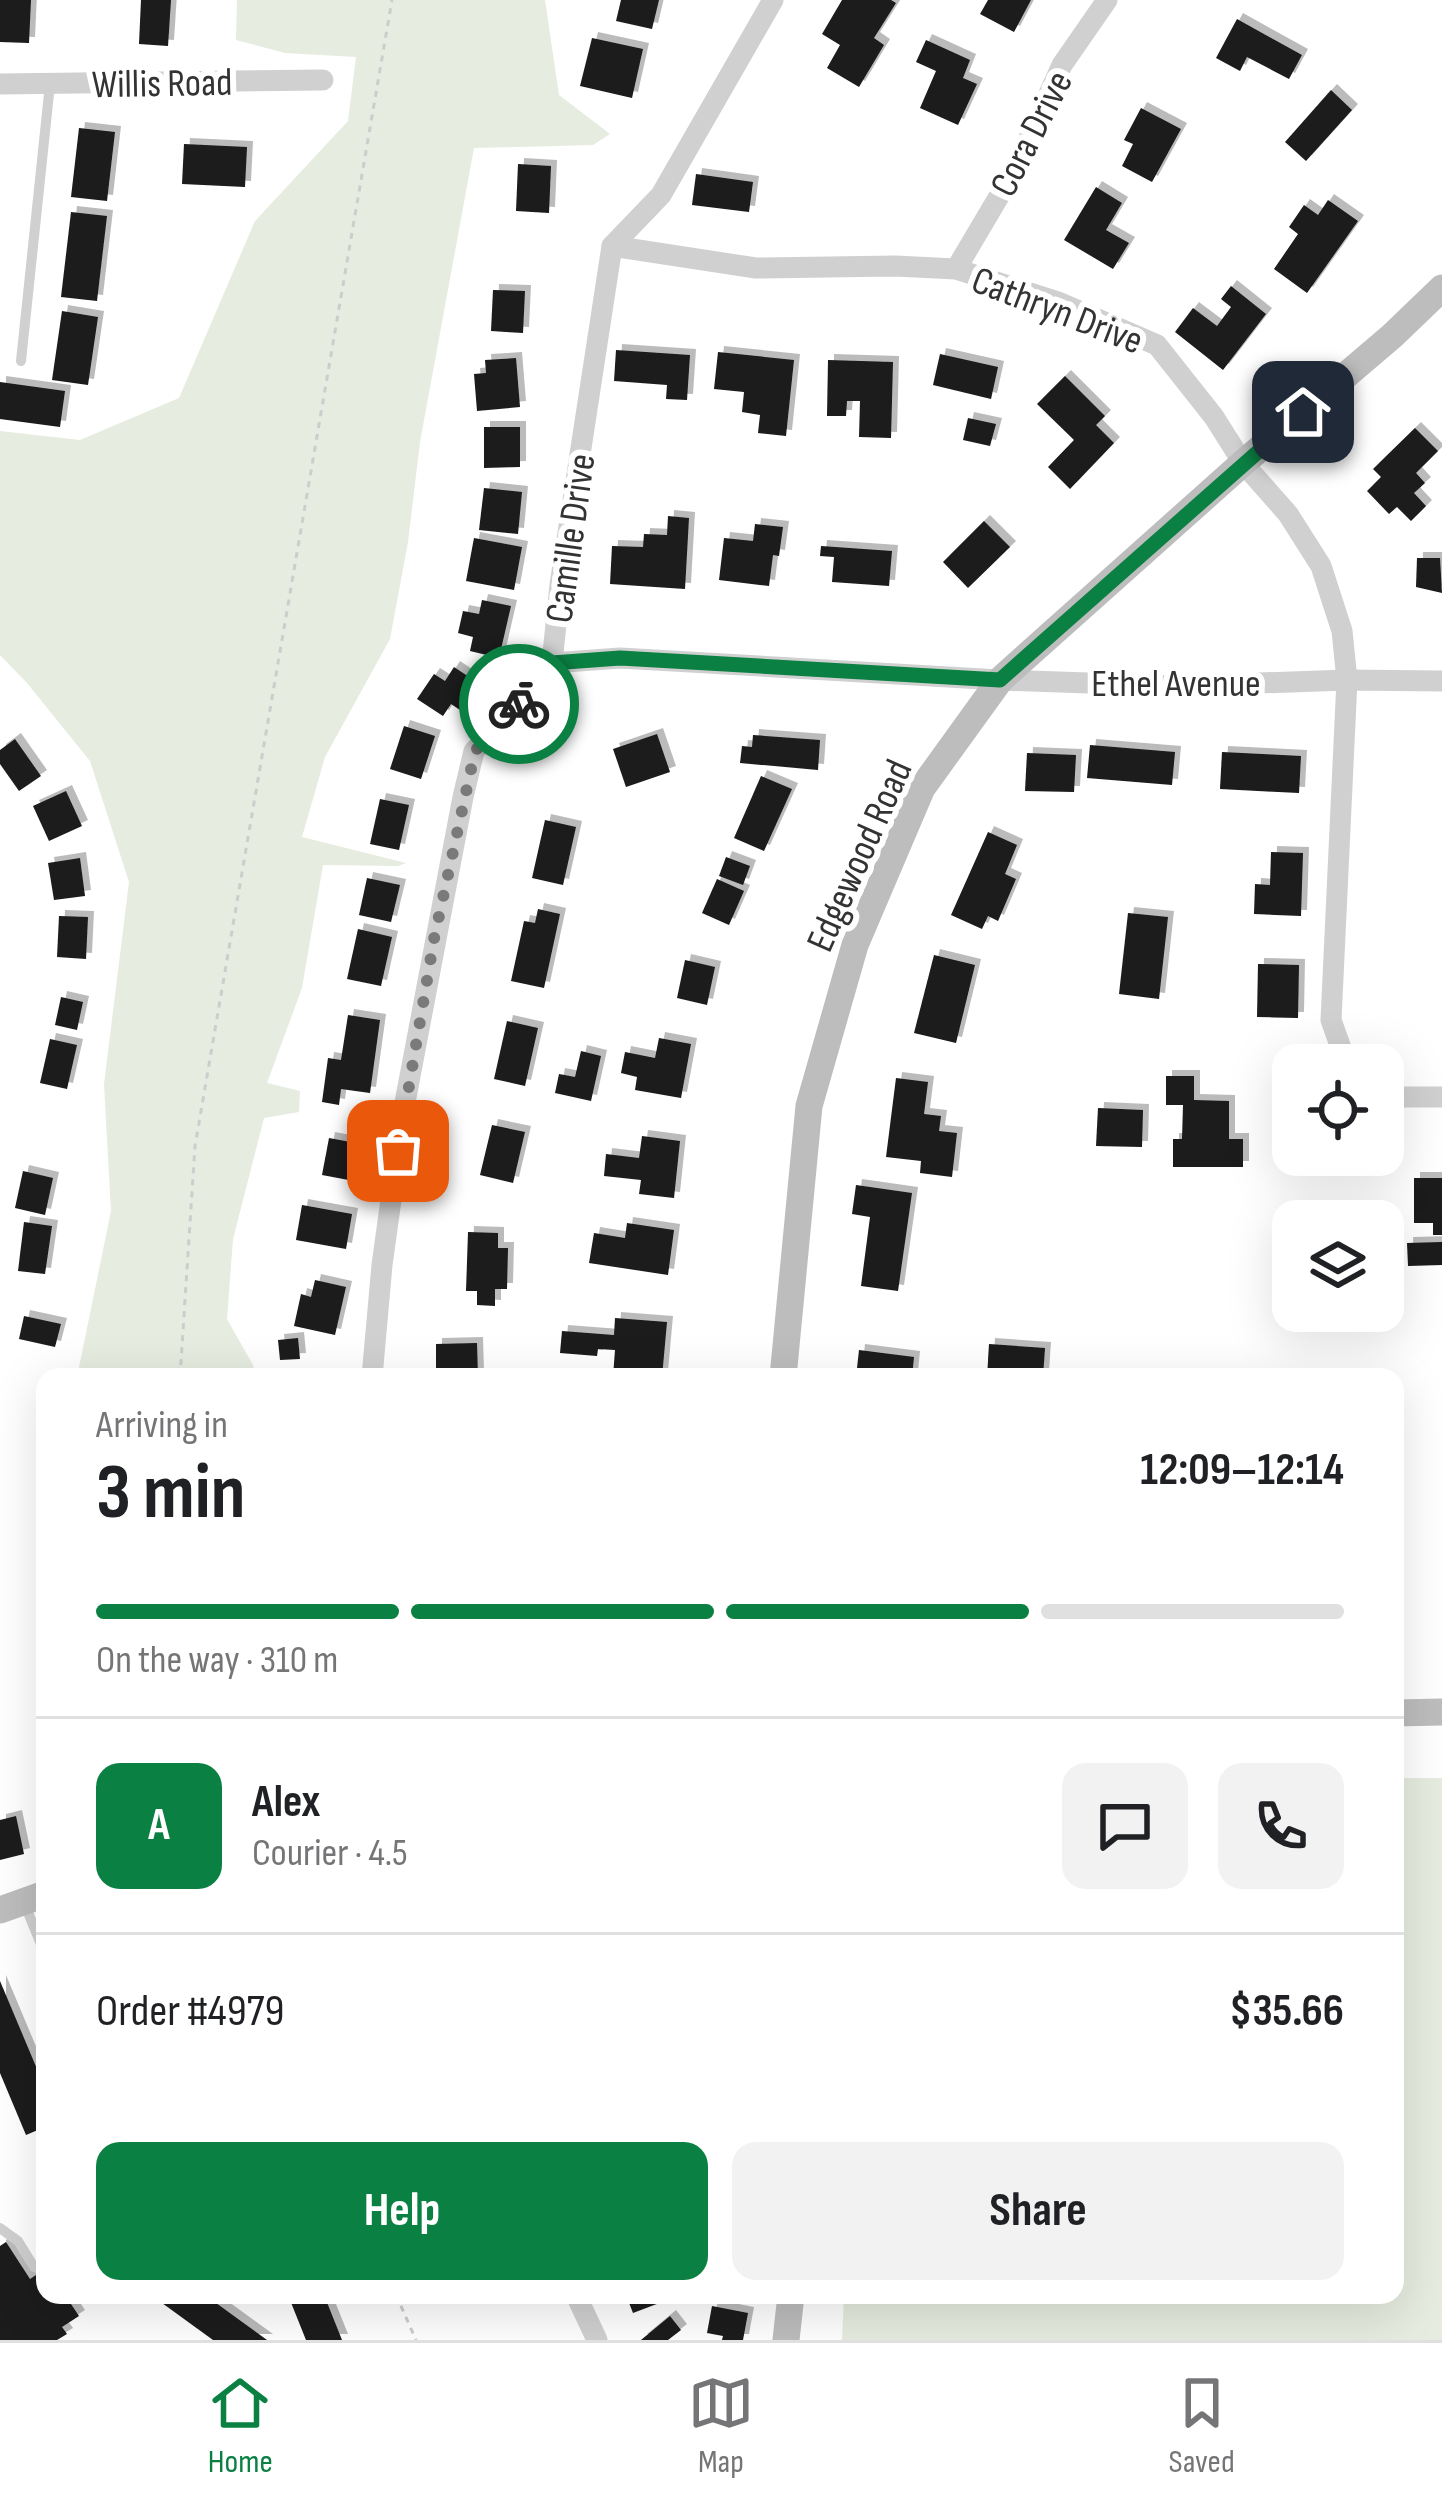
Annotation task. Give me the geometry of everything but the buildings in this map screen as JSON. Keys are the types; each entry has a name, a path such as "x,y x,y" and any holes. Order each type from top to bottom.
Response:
{"street":[{"path":"612,246 661,195 772,0"},
{"name":"Cora Drive","path":"956,269 1014,171 1062,65 1107,0"},
{"name":"Willis Road","path":"0,85 323,80"},
{"name":"Cathryn Drive","path":"612,246 756,268 956,269 1058,302 1156,345 1214,417 1243,463 1288,514 1321,566 1342,631 1348,680 1331,1020 1340,1044"},
{"name":"Camille Drive","path":"373,1368 403,1113 469,774 475,751 536,688 552,663 612,246"},
{"name":"Edgewood Road","path":"784,1368 809,1106 855,945 922,788 1000,680 1442,288"},
{"name":"Ethel Avenue","path":"552,663 620,658 1174,686 1442,681"},
{"path":"1404,1097 1442,1097"},
{"path":"1404,1713 1442,1712"},
{"path":"580,2304 597,2340"},
{"path":"786,2340 790,2304"}],"lane":[{"path":"21,361 50,84"},
{"path":"0,2228 19,2241 34,2267"}],"path":[{"path":"181,1368 195,1146 392,0"},
{"path":"400,2304 416,2340"}],"shaded area":[{"path":"237,0 545,0 559,95 610,134 593,145 474,148 420,442 390,639 325,757 302,837 406,863 323,865 302,988 267,1083 300,1091 299,1112 264,1118 233,1239 227,1319 254,1368 79,1368 111,1211 104,1084 129,882 90,761 0,655 0,431 80,440 179,398 255,221 348,121 356,57 285,53 236,40"},
{"path":"1404,1778 1442,1778 1442,2340 842,2340 844,2304 1404,2304"}],"way so far":[{"path":"398,1151 434,939 475,751 519,704"}],"route":[{"path":"519,704 552,663 620,658 1000,680 1303,412"}]}
